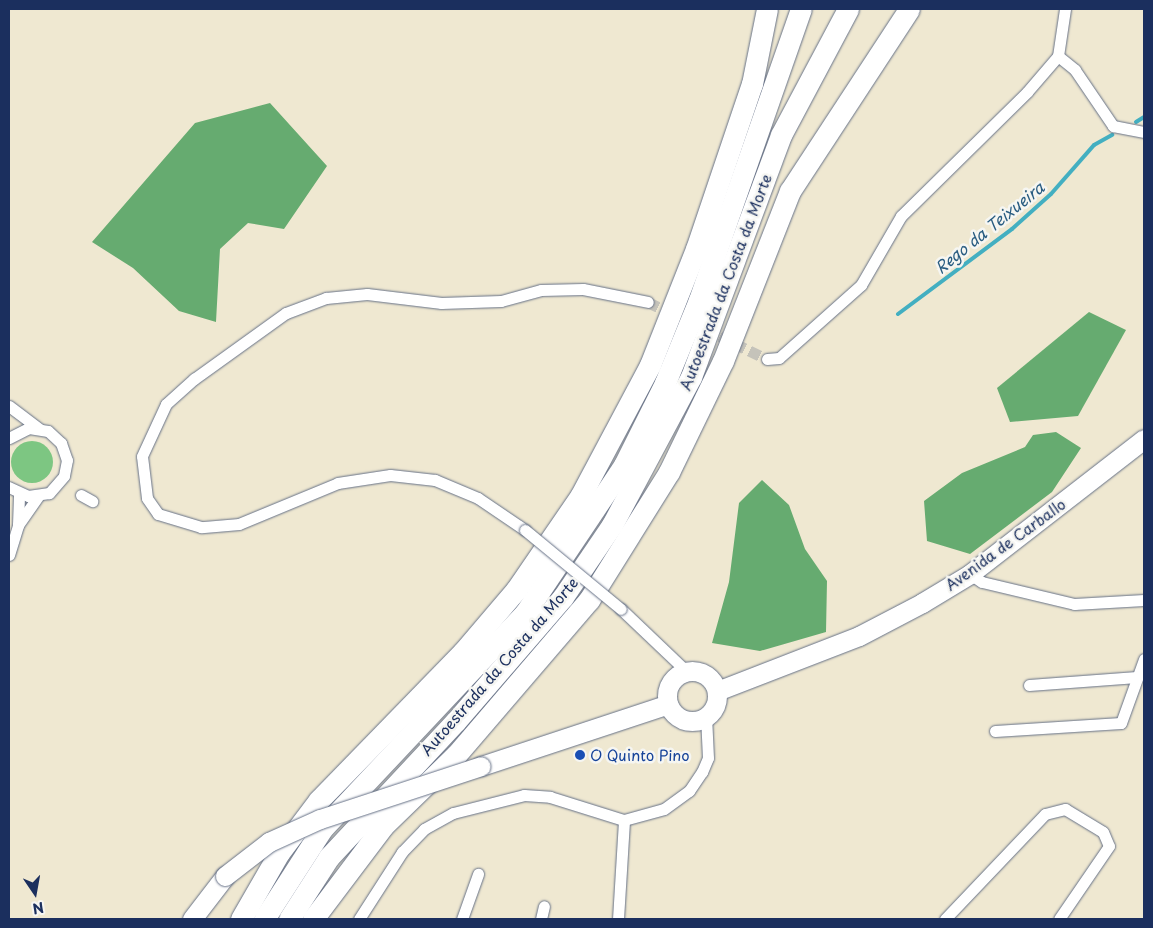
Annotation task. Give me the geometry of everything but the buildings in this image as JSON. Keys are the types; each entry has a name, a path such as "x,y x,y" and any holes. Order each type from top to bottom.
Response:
{"highway":[{"path":"241,919 279,853 319,800 475,638 516,590 581,495 650,365 696,249 752,84 767,9"},
{"name":"Autoestrada da Costa da Morte","path":"264,919 322,829 525,613 624,465 665,383 699,300 801,9"},
{"name":"Autoestrada da Costa da Morte","path":"288,919 329,856 456,721 562,597 612,525 691,377 782,135 848,9"},
{"path":"313,919 383,826 456,755 589,600 669,472 723,360 790,191 909,9"}],"main road":[{"name":"Avenida de Carballo","path":"717,691 859,636 970,574 1144,439"},
{"path":"686,671 709,677 717,691 715,705 706,716 687,720 668,704 668,688 686,671"},
{"path":"192,919 225,876 268,842 320,819 668,704"}],"street":[{"path":"767,359 779,358 862,285 901,216 1058,56 1065,9"},
{"path":"1058,56 1075,70 1114,126 1144,132"},
{"path":"648,302 583,289 461,302 367,294 326,298 286,314 194,379 166,404 142,456 145,490 158,514 201,528 239,524 338,483 390,475 435,480 461,491 525,530 620,609 686,671"},
{"path":"9,406 39,428 55,436 67,460 60,484 38,496 18,525"},
{"path":"9,438 18,431 39,428"},
{"path":"9,487 19,494 38,496"},
{"path":"9,556 18,525 19,494"},
{"path":"970,574 982,582 1074,604 1144,600"},
{"path":"995,731 1121,723 1144,659"},
{"path":"1029,685 1137,677"},
{"path":"365,917 408,846 424,829 453,813 524,796 550,797 624,820 664,808 690,791 708,758 706,716"},
{"path":"945,919 1045,814 1065,809 1103,832 1109,846 1059,919"},
{"path":"618,919 624,820"},
{"path":"462,919 478,874"},
{"path":"541,919 544,906"}],"green space":[{"path":"270,103 327,166 284,229 248,223 220,249 216,322 179,311 133,268 92,242 195,123"},
{"path":"1089,312 1126,330 1078,416 1010,422 997,388"},
{"path":"1056,432 1081,448 1052,492 970,554 927,541 924,501 962,473 1025,447 1033,435"},
{"path":"32,441 47,447 53,462 47,477 32,483 17,477 11,462 17,447"},
{"path":"762,480 789,505 805,549 827,581 826,632 760,651 712,643 729,582 739,503"}],"waterway":[{"name":"Rego da Teixueira","path":"1136,122 1144,117"},
{"name":"Rego da Teixueira","path":"898,314 1012,229 1051,194 1094,145 1112,135"}],"tunnel":[{"path":"648,302 675,315"},
{"path":"705,329 767,359"}],"place":[{"name":"O Quinto Pino","path":"580,755"}]}
